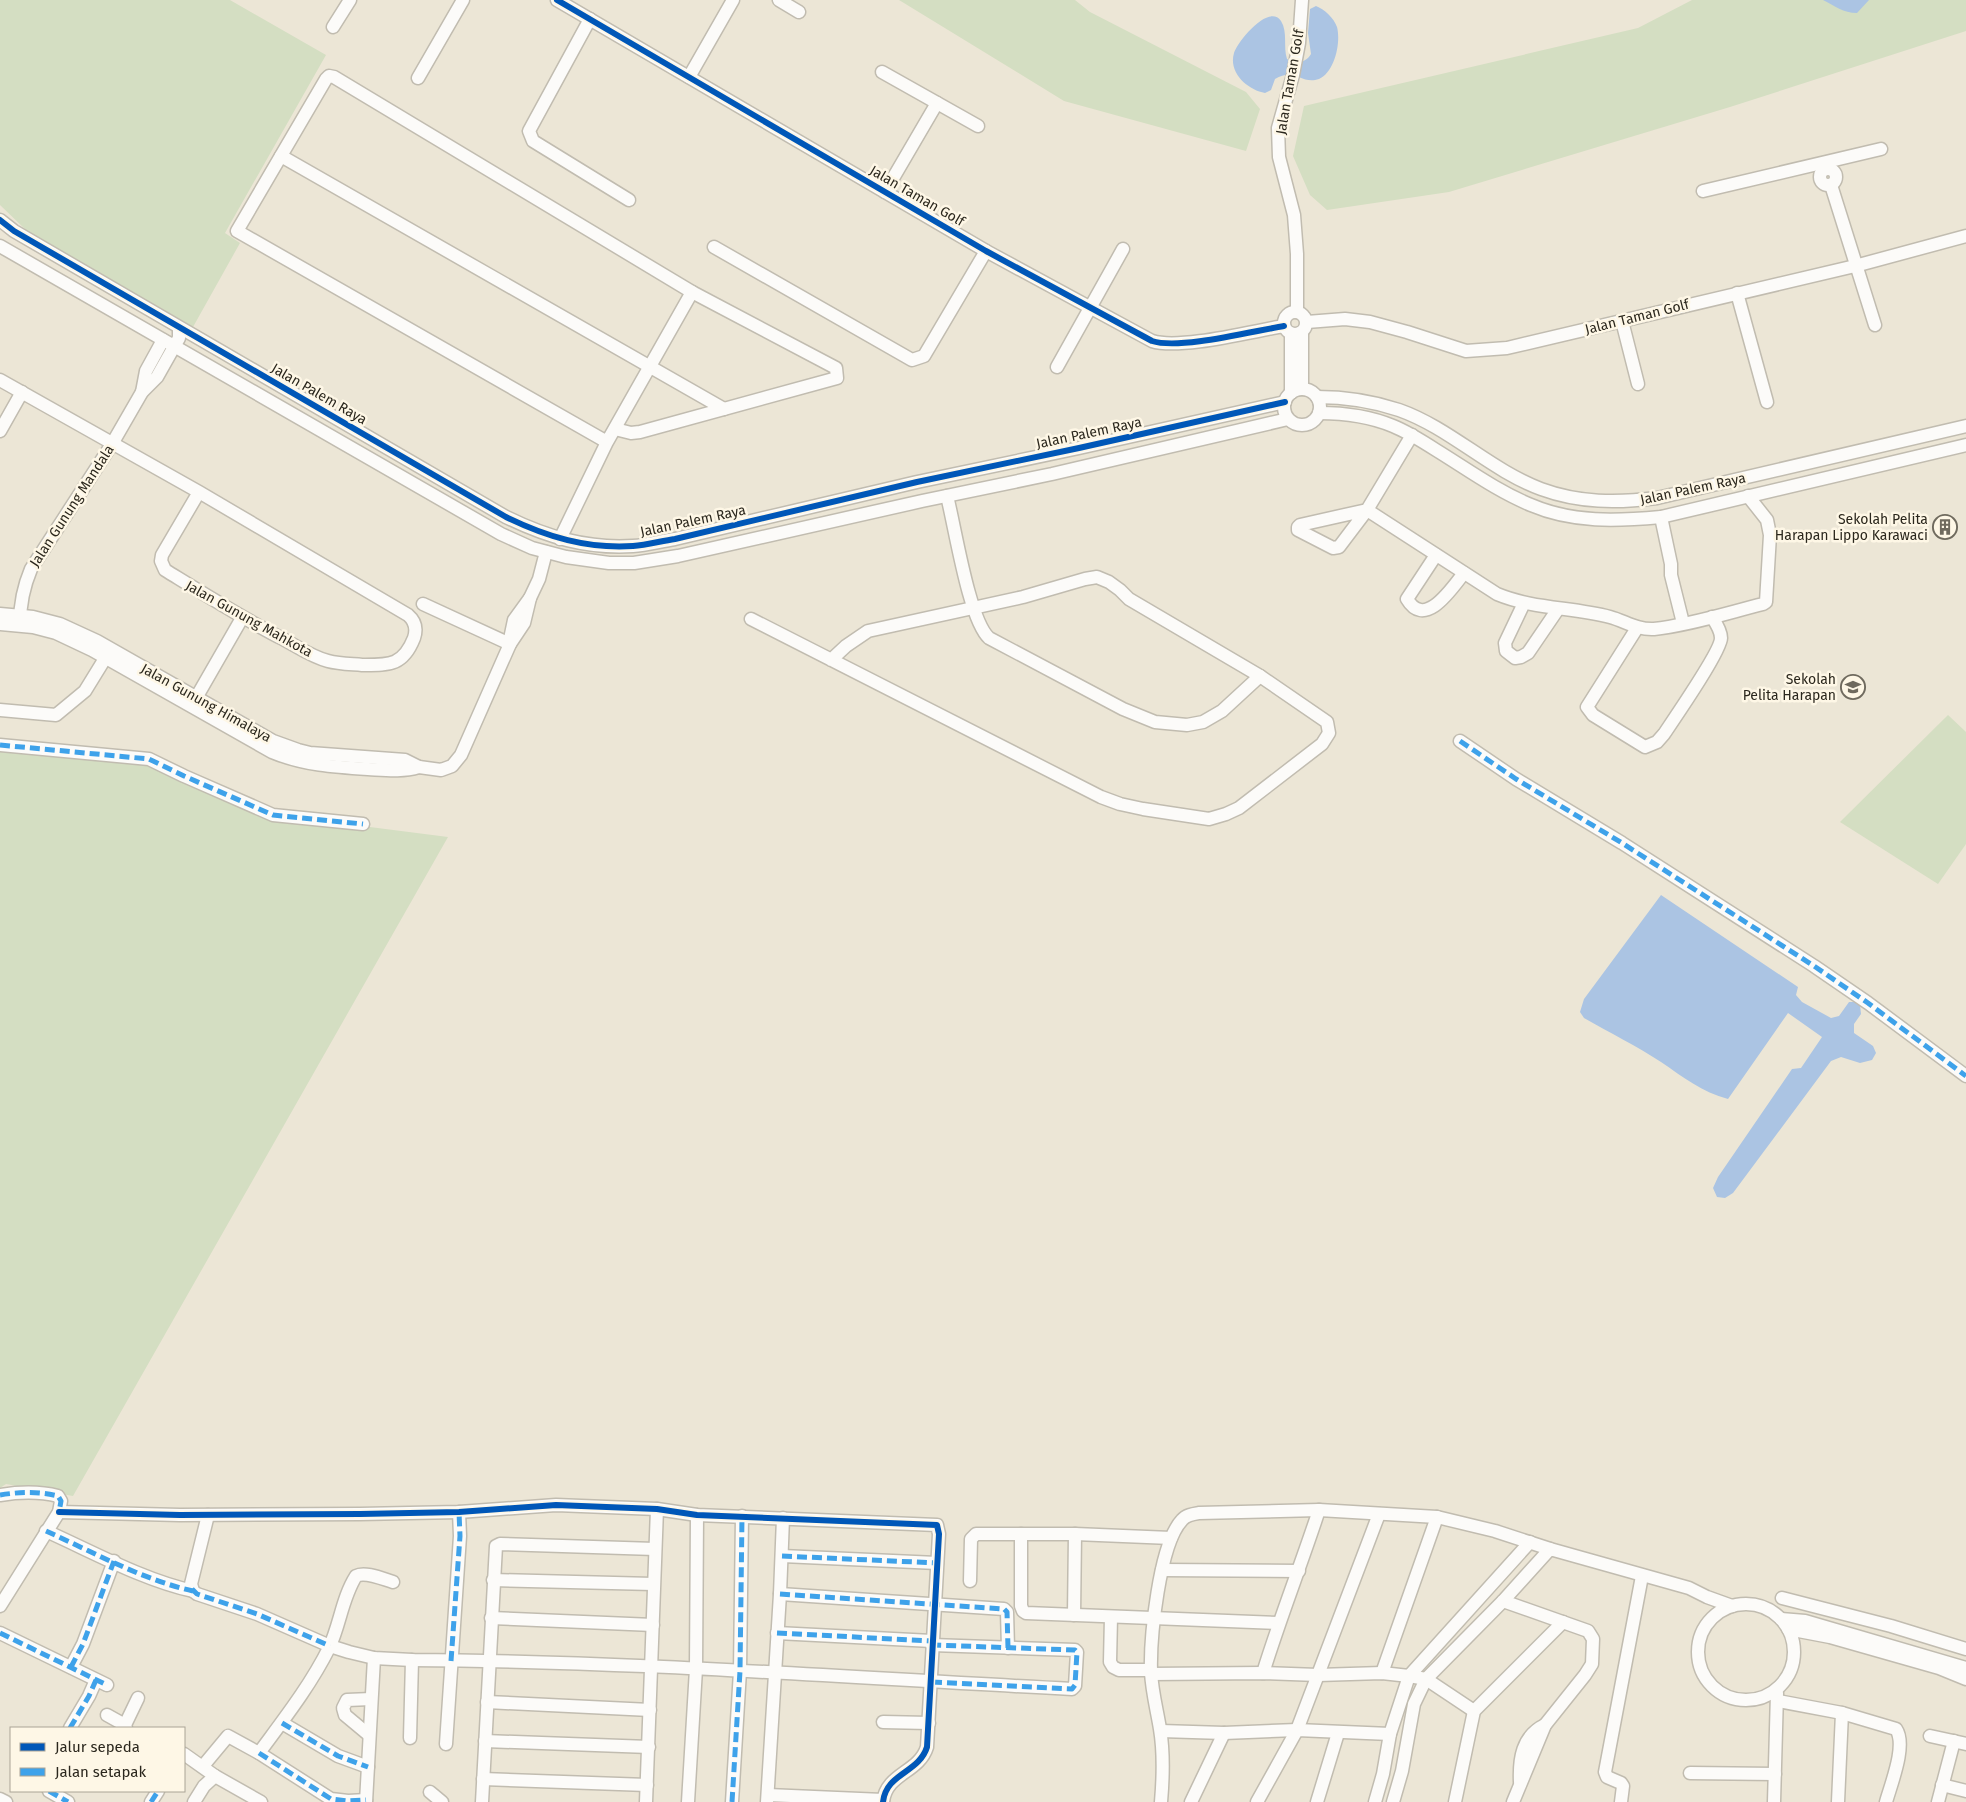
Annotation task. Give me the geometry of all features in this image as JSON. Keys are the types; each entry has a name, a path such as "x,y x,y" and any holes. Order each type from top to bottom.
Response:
{"street":[{"path":"333,27 350,0"},
{"path":"418,78 463,0"},
{"name":"Jalan Taman Golf","path":"557,0 986,251 1159,344 1296,328 1345,319 1370,322 1466,351 1507,348 1856,266 1966,236"},
{"path":"689,77 733,0"},
{"path":"779,0 799,12"},
{"name":"Jalan Taman Golf","path":"1297,312 1297,254 1294,215 1280,157 1278,128 1293,75 1299,43 1302,0"},
{"path":"590,19 529,130 530,136 533,142 629,200"},
{"path":"882,72 978,126"},
{"path":"607,442 237,231 329,76 334,77 692,292 836,368 837,378 640,432 631,433 615,428"},
{"path":"885,192 937,103"},
{"path":"1702,191 1825,166 1881,149"},
{"path":"281,156 649,368 724,409"},
{"path":"1825,166 1835,173 1836,180 1831,185 1875,324"},
{"name":"Jalan Palem Raya","path":"0,220 14,231 179,328 506,517 535,531 560,539 609,546 634,546 675,539 917,482 1079,448 1293,395"},
{"path":"0,246 501,534 546,552 609,563 634,563 678,556 1052,474 1288,419"},
{"path":"714,247 912,360 924,356 986,251"},
{"path":"1057,367 1123,249"},
{"path":"560,539 607,442 692,292"},
{"path":"1737,293 1767,402"},
{"path":"1293,395 1313,393 1317,397 1320,408 1319,413 1311,422 1305,425 1293,423 1288,419 1284,408 1293,395 1296,328 1304,315 1297,312 1287,315 1296,328"},
{"path":"1622,321 1638,384"},
{"name":"Jalan Gunung Mandala","path":"20,621 20,601 31,569 112,444 142,392 157,377 168,343 179,338 179,328"},
{"path":"194,359 193,346 203,342"},
{"name":"Jalan Gunung Mahkota","path":"0,380 199,492 408,614 414,621 416,629 405,655 398,661 386,665 352,664 321,659 242,618 164,570 162,555 199,492"},
{"path":"0,431 22,392"},
{"name":"Jalan Palem Raya","path":"1317,397 1344,398 1369,402 1400,411 1432,426 1504,471 1540,488 1565,496 1595,501 1626,502 1657,498 1966,426"},
{"name":"Jalan Palem Raya","path":"1319,413 1359,416 1387,424 1412,435 1504,493 1532,506 1559,515 1591,520 1658,517 1966,445"},
{"path":"1412,435 1367,510 1339,547 1333,548 1298,530 1300,525 1367,510 1497,594 1514,601 1610,617 1637,628 1653,629 1763,604 1767,598 1769,527 1767,520 1748,496"},
{"path":"947,496 973,607 980,627 989,638 1123,709 1155,722 1187,725 1203,722 1222,711 1260,676"},
{"path":"1658,517 1671,564 1671,575 1683,623"},
{"name":"Jalan Gunung Himalaya","path":"0,624 33,617 60,624 194,702 273,741 298,750 329,755 405,760 419,767 443,770 454,764 461,755 510,644 514,620 530,598 546,552"},
{"path":"1436,555 1407,599 1419,610 1427,610 1439,603 1464,573"},
{"path":"751,619 831,660 1101,797 1120,804 1208,819 1226,814 1239,808 1322,744 1330,730 1327,722 1260,676 1129,599 1120,590 1097,577 1023,597 868,630 831,660"},
{"path":"1524,603 1505,643 1506,651 1515,658 1522,657 1528,653 1558,609"},
{"path":"423,604 510,644"},
{"name":"Jalan Gunung Himalaya","path":"0,614 20,621"},
{"path":"1637,628 1588,707 1592,716 1645,747 1657,742 1664,734 1720,643 1721,635 1712,617"},
{"path":"194,702 242,618"},
{"path":"0,710 56,715 85,691 109,653"},
{"path":"1460,741 1516,779 1622,843 1814,966 1868,1003 1966,1076"},
{"path":"0,745 149,759 273,815 363,824"},
{"path":"0,1495 15,1492 40,1492 58,1496 61,1501 60,1512 46,1531 0,1606"},
{"path":"60,1512 208,1515 459,1512 556,1505 656,1509 697,1516 742,1516 937,1525 939,1530 927,1747 923,1758 887,1787 883,1801 768,1798 783,1518"},
{"path":"646,1802 656,1509"},
{"path":"1263,1673 1278,1623 1299,1571 1320,1510"},
{"path":"1161,1802 1161,1731 1151,1672 1154,1619 1162,1570 1171,1538 1182,1520 1190,1515 1320,1510 1438,1517 1496,1531 1550,1549 1690,1588 1707,1597 1732,1606"},
{"path":"446,1744 460,1536 459,1512"},
{"path":"1257,1802 1297,1730 1380,1514"},
{"path":"193,1591 191,1584 208,1515"},
{"path":"688,1802 696,1669 697,1516"},
{"path":"732,1802 740,1671 742,1516"},
{"path":"1382,1673 1438,1517"},
{"path":"46,1531 170,1586 193,1591 258,1614 330,1646 374,1658 652,1666 1072,1689 1075,1686 1075,1650 1008,1648 777,1633"},
{"path":"970,1581 971,1539 978,1534 1075,1534 1171,1538"},
{"path":"1021,1534 1022,1609 1030,1613 1278,1623"},
{"path":"1074,1615 1075,1534"},
{"path":"1376,1802 1390,1734 1409,1676 1530,1542"},
{"path":"482,1802 496,1547 500,1544 655,1549"},
{"path":"1393,1802 1402,1770 1414,1704 1426,1679 1503,1601 1550,1549"},
{"path":"782,1556 937,1563"},
{"path":"71,1668 83,1644 114,1561"},
{"path":"1162,1570 1299,1571"},
{"path":"259,1753 302,1697 330,1646 356,1576 359,1574 393,1582"},
{"path":"1622,1802 1623,1786 1621,1783 1607,1777 1605,1772 1642,1576"},
{"path":"493,1580 653,1584"},
{"path":"780,1594 934,1603 1006,1610 1008,1648"},
{"path":"1707,1597 1707,1624"},
{"path":"1782,1598 1891,1626 1966,1649"},
{"path":"1503,1601 1564,1622 1592,1634 1593,1656 1589,1669 1545,1725 1533,1732 1521,1755 1519,1765 1520,1786 1513,1802"},
{"path":"1784,1624 1794,1648 1792,1663 1787,1677 1777,1688 1764,1696 1749,1700 1733,1698 1719,1692 1708,1682 1700,1668 1698,1653 1700,1638 1707,1624 1718,1613 1732,1606 1747,1604 1762,1607 1784,1624 1939,1668 1966,1679"},
{"path":"1111,1617 1110,1662 1113,1668 1119,1670 1318,1675 1382,1673 1409,1676 1426,1679 1474,1711"},
{"path":"491,1618 653,1625"},
{"path":"1784,1624 1793,1619 1805,1621 1966,1668"},
{"path":"1455,1802 1474,1711 1564,1622"},
{"path":"0,1633 102,1683 89,1696 71,1727"},
{"path":"203,1766 228,1736 259,1753 331,1799 366,1801 374,1658"},
{"path":"410,1738 412,1660"},
{"path":"1774,1802 1777,1688"},
{"path":"107,1715 126,1726 138,1698"},
{"path":"369,1735 345,1715 343,1708 347,1700 371,1699"},
{"path":"487,1702 650,1710"},
{"path":"1778,1702 1842,1713 1895,1728 1898,1732 1900,1748 1886,1802"},
{"path":"1838,1802 1842,1713"},
{"path":"883,1722 929,1724"},
{"path":"282,1723 338,1756 368,1767"},
{"path":"1161,1731 1224,1733 1297,1730 1390,1734"},
{"path":"1191,1802 1224,1733"},
{"path":"1317,1802 1338,1733"},
{"path":"1930,1736 1960,1742 1942,1785 1938,1802"},
{"path":"485,1741 649,1746"},
{"path":"185,1755 215,1776 261,1802"},
{"path":"1690,1773 1775,1774"},
{"path":"194,1802 204,1786 215,1776"},
{"path":"483,1779 647,1785"},
{"path":"1942,1785 1966,1791"},
{"path":"50,1792 68,1802"},
{"path":"430,1792 442,1802"},
{"path":"0,1799 6,1802"}],"green space":[{"path":"0,0 230,0 326,55 225,233 240,243 193,327 26,230 0,205"},
{"path":"899,0 1075,0 1090,12 1246,92 1260,109 1246,151 1064,101"},
{"path":"1692,0 1966,0 1966,31 1730,107 1449,192 1327,210 1310,195 1293,156 1304,106 1638,28"},
{"path":"1948,715 1966,732 1966,844 1938,884 1840,822"},
{"path":"0,742 158,756 276,815 448,837 73,1496 6,1484 0,1488"}],"water":[{"path":"1823,0 1869,0 1857,13 1852,13"},
{"path":"1316,6 1331,17 1336,24 1338,33 1336,56 1325,75 1313,80 1293,75 1282,76 1275,79 1271,90 1265,93 1246,84 1237,74 1233,60 1237,47 1247,33 1262,20 1276,17 1283,25 1287,59 1300,62 1306,60 1311,54 1308,33 1310,9"},
{"path":"1661,895 1798,987 1796,995 1802,1002 1831,1018 1839,1016 1849,1002 1855,1002 1860,1005 1861,1014 1854,1024 1854,1033 1873,1046 1876,1053 1872,1060 1860,1063 1841,1057 1831,1061 1733,1193 1725,1198 1717,1197 1713,1188 1718,1177 1792,1069 1801,1068 1822,1037 1788,1013 1728,1099 1701,1088 1642,1050 1584,1018 1580,1012 1584,999"}],"marked path":[{"path":"1460,741 1516,779 1622,843 1814,966 1868,1003 1966,1076"},
{"path":"0,745 149,759 273,815 363,824"},
{"path":"0,1495 29,1492 58,1496 61,1501 59,1512"},
{"path":"451,1661 460,1536 459,1512"},
{"path":"732,1802 740,1671 742,1516"},
{"path":"46,1531 137,1573 193,1591"},
{"path":"782,1556 937,1563"},
{"path":"71,1667 83,1644 114,1561"},
{"path":"192,1589 197,1594 257,1614 330,1646"},
{"path":"780,1594 1004,1609 1007,1612 1008,1648"},
{"path":"0,1633 107,1685"},
{"path":"777,1633 932,1641"},
{"path":"932,1645 1075,1650 1077,1652 1075,1685 1072,1689 932,1682"},
{"path":"71,1727 96,1680"},
{"path":"282,1723 338,1756 368,1767"},
{"path":"259,1753 331,1799 348,1801 366,1800"},
{"path":"51,1792 68,1802"},
{"path":"151,1802 157,1792"}],"cycle path":[{"path":"557,0 986,251 1152,341 1164,343 1198,342 1284,326"},
{"path":"0,220 14,231 506,517 552,536 600,546 644,545 675,539 917,482 1285,402"},
{"path":"59,1512 180,1515 360,1514 459,1512 556,1505 657,1509 697,1515 937,1525 939,1534 927,1747 923,1756 890,1785 885,1792 883,1802"}],"place":[{"name":"Sekolah Pelita Harapan Lippo Karawaci","path":"1945,527"},
{"name":"Sekolah Pelita Harapan","path":"1853,687"}]}
